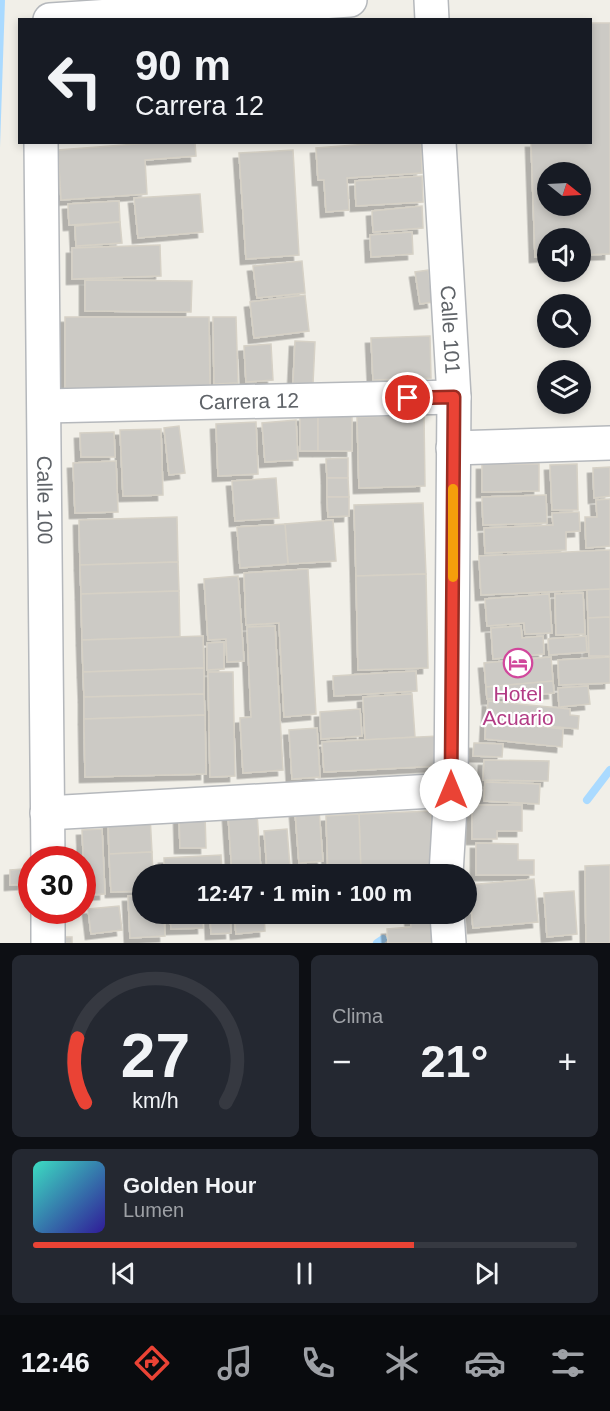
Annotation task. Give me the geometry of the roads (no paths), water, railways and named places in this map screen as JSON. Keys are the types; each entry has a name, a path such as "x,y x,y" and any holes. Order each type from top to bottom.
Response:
{"street":[{"path":"80,18 350,0"},
{"path":"431,0 432,18"},
{"name":"Calle 100","path":"41,144 48,846"},
{"name":"Calle 101","path":"439,144 454,397 451,790 447,864"},
{"name":"Carrera 12","path":"45,406 454,397"},
{"path":"453,448 610,443"},
{"path":"47,813 451,790"},
{"path":"48,924 48,943"},
{"path":"448,924 449,943"}],"water":[{"path":"0,0 5,0 0,147"}],"waterway":[{"path":"587,800 610,770"},
{"path":"377,943 383,939"}],"place":[{"name":"Hotel Acuario","path":"518,663"}]}
